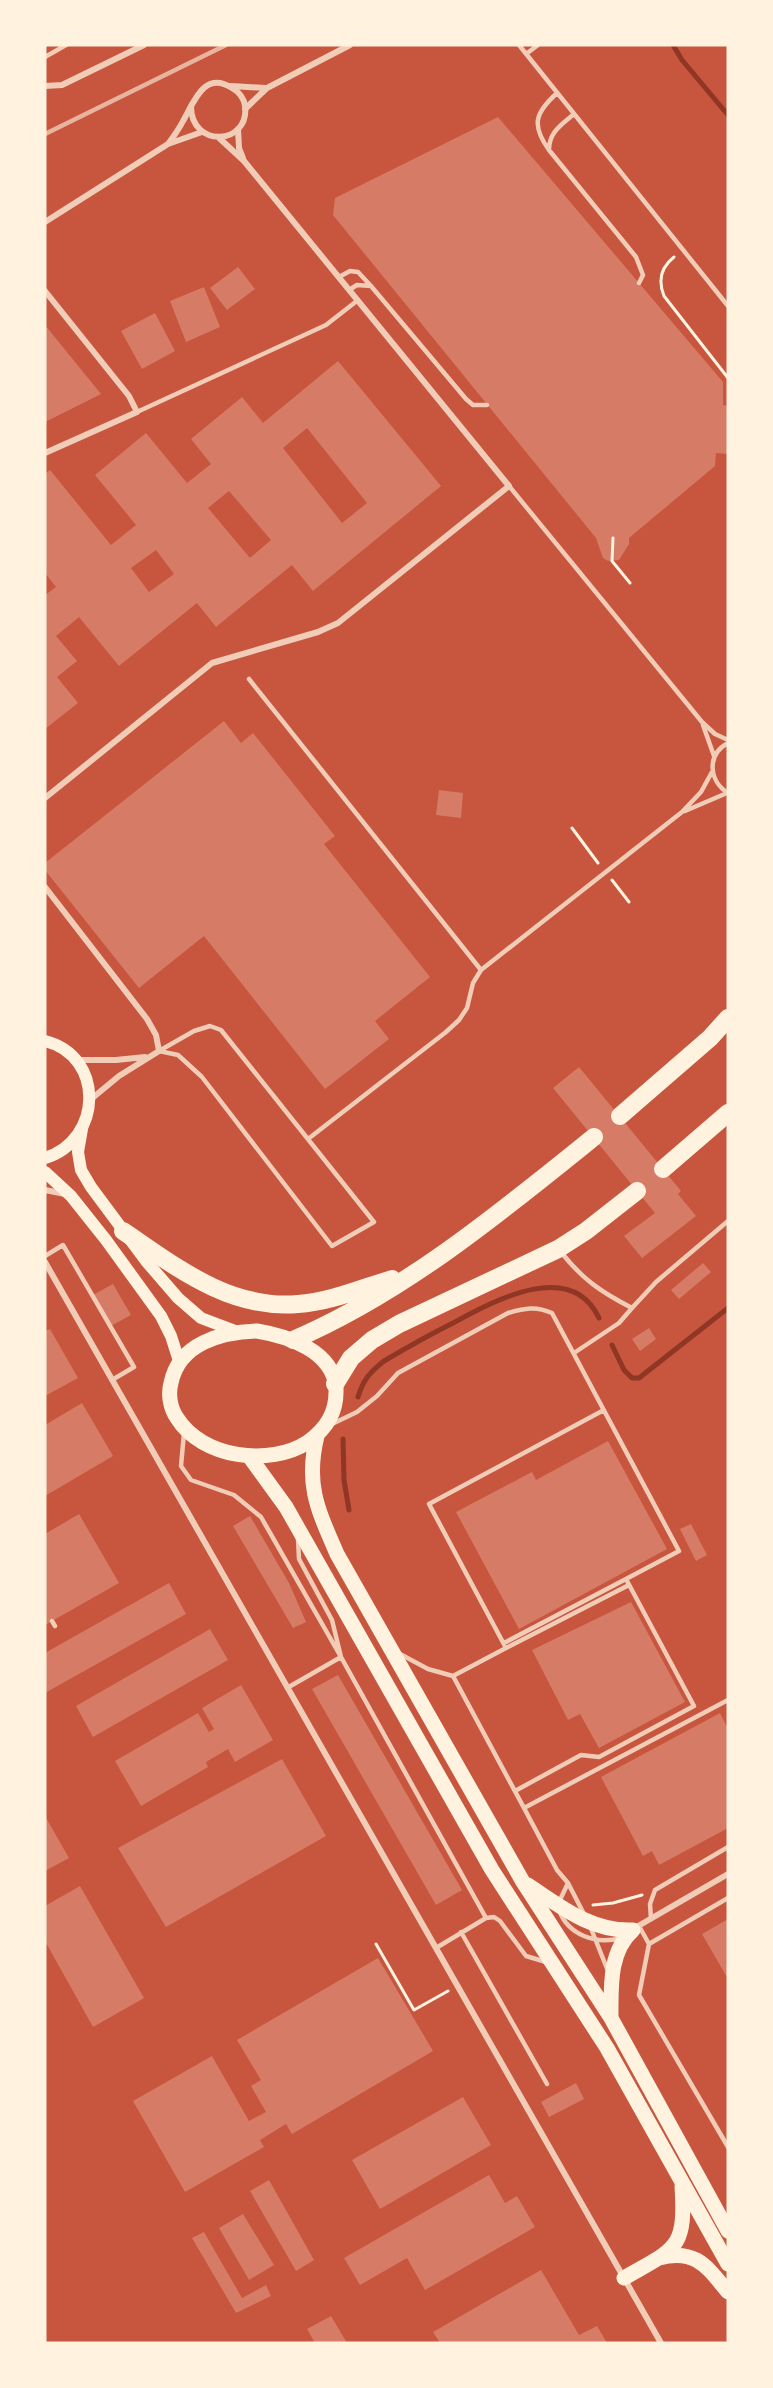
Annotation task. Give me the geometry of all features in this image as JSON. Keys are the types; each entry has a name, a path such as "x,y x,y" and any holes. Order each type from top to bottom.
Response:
{"highway":[{"path":"620,1116 710,1038 728,1018"},
{"path":"710,1038 728,1030"},
{"path":"663,1169 728,1113"},
{"path":"293,1340 354,1312 414,1272 498,1214 594,1137"},
{"path":"335,1384 351,1358 372,1340 399,1324 558,1249 586,1231 637,1191"},
{"path":"123,1231 209,1286 239,1298 267,1304 311,1302 414,1272"}],"main road":[{"path":"46,1039 68,1053 86,1079 90,1101 78,1152 81,1170 91,1187 123,1231 178,1298 201,1318 238,1332"},
{"path":"45,1158 69,1145 82,1129"},
{"path":"45,1172 71,1196 161,1316 171,1336 179,1361"},
{"path":"322,1431 304,1444 286,1451 249,1456 213,1447 196,1438 176,1417 170,1403 169,1389 172,1374 179,1361 202,1342 238,1332 257,1331 293,1340 322,1359 330,1370 335,1384 334,1413 322,1431 311,1459 313,1487 320,1514 338,1554 523,1882 611,2018 728,2231"},
{"path":"249,1456 276,1491 492,1870 607,2048 728,2264"},
{"path":"523,1882 588,1923 616,1931 633,1930"},
{"path":"611,2018 612,1982 617,1953 633,1930"},
{"path":"624,2278 659,2258 676,2242 682,2227 681,2180"},
{"path":"659,2258 679,2255 700,2261 710,2268 728,2292"}],"street":[{"path":"45,86 62,85 144,45"},
{"path":"245,109 267,88 350,45"},
{"path":"168,144 198,92 205,86 221,83 229,86 267,88"},
{"path":"218,137 232,134 238,129 245,116 241,95 229,86"},
{"path":"45,798 212,663 318,632 338,623 509,486 244,161 218,137 202,132 193,120 191,106"},
{"path":"238,129 239,148 244,161"},
{"path":"45,222 168,144 202,132"},
{"path":"45,291 129,396 137,411 45,453"},
{"path":"45,887 147,1019 156,1035 159,1051 119,1076 90,1101"},
{"path":"75,1060 116,1060 149,1056"},
{"path":"45,1190 71,1196"},
{"path":"45,1262 661,2343"},
{"path":"633,1930 728,1874"}],"lane":[{"path":"45,57 66,45"},
{"path":"519,45 728,306"},
{"path":"526,54 538,45"},
{"path":"557,93 544,104 537,118 538,133 549,150 636,257 643,275 639,282"},
{"path":"549,150 549,140 553,132 574,114"},
{"path":"339,277 350,271 358,272 466,399 473,405 487,405"},
{"path":"350,290 364,284 371,286"},
{"path":"137,411 326,325 358,300"},
{"path":"509,486 702,722 728,742 714,756"},
{"path":"249,679 481,970"},
{"path":"308,1140 459,1020 467,1008 473,983 481,970 682,812 701,792 712,772 714,756 702,722"},
{"path":"712,772 720,788 728,793"},
{"path":"682,812 728,793"},
{"path":"210,1026 222,1030 374,1222 332,1246 202,1077 178,1054 159,1051 203,1027 210,1026"},
{"path":"574,1353 619,1323 656,1282 728,1221"},
{"path":"45,1256 63,1245 134,1367 112,1380"},
{"path":"558,1249 578,1274 599,1290 632,1308"},
{"path":"322,1431 357,1412 377,1396 398,1373 517,1311 541,1308 552,1313 679,1551 453,1676 428,1669 391,1650"},
{"path":"505,1646 429,1504 604,1410"},
{"path":"184,1428 181,1466 191,1480 234,1495 261,1517 486,1918"},
{"path":"297,1527 299,1559 332,1620 341,1656"},
{"path":"515,1791 581,1755 599,1757 694,1706 626,1579"},
{"path":"505,1646 630,1585"},
{"path":"287,1688 341,1656"},
{"path":"453,1676 557,1870 568,1883 596,1940 612,1982"},
{"path":"524,1809 728,1701"},
{"path":"651,1919 650,1904 655,1890 728,1847"},
{"path":"568,1883 558,1905 560,1915 571,1928 579,1934 596,1940 615,1940 633,1930 649,1944"},
{"path":"728,1898 649,1944 639,1995 728,2147"},
{"path":"436,1948 486,1918 494,1917 500,1921 526,1956 553,1963"},
{"path":"461,1932 547,2084"}],"path":[{"path":"683,251 666,264 659,284 664,296 728,378"},
{"path":"614,538 612,561 630,583"},
{"path":"598,1905 613,1903 655,1890"},
{"path":"376,1944 414,2010 457,1986"}],"building":[{"path":"498,117 723,382 723,405 728,406 728,454 716,453 715,466 629,538 629,544 619,560 608,561 603,558 596,538 333,215 335,198"},
{"path":"238,267 255,289 227,310 210,288"},
{"path":"204,287 220,327 186,342 170,301"},
{"path":"155,313 175,351 142,369 121,331"},
{"path":"45,325 101,394 45,422"},
{"path":"338,361 441,486 313,591 292,565 216,627 197,603 119,666 79,617 56,636 77,661 57,677 78,703 45,729 45,595 56,587 45,573 45,474 50,470 111,545 136,525 95,475 146,433 187,483 211,464 191,439 242,397 263,423","holes":["307,428 367,503 342,523 283,448","229,491 271,540 250,558 208,508","156,550 174,574 149,592 131,568"]},
{"path":"224,721 241,743 253,733 335,836 324,844 430,977 375,1021 389,1039 325,1089 204,936 139,988 45,870 45,863"},
{"path":"439,790 463,793 461,818 436,815"},
{"path":"579,1067 681,1191 678,1194 696,1216 642,1258 624,1236 655,1213 553,1088"},
{"path":"703,1263 711,1272 679,1299 671,1290"},
{"path":"113,1284 131,1315 111,1326 93,1295"},
{"path":"649,1328 656,1339 640,1351 632,1339"},
{"path":"50,1329 78,1378 45,1396 45,1331"},
{"path":"82,1403 113,1456 45,1496 45,1425"},
{"path":"608,1441 667,1549 519,1629 456,1512 532,1472 536,1480"},
{"path":"79,1514 119,1583 45,1625 45,1534"},
{"path":"250,1516 289,1583 306,1622 293,1628 233,1526"},
{"path":"691,1524 707,1555 696,1561 680,1529"},
{"path":"169,1583 186,1614 45,1693 45,1653"},
{"path":"631,1602 685,1702 599,1748 580,1714 568,1720 532,1650"},
{"path":"210,1629 228,1660 93,1737 76,1706"},
{"path":"338,1675 462,1890 436,1905 312,1689"},
{"path":"241,1685 273,1740 235,1762 228,1749 206,1762 208,1767 141,1806 115,1761 198,1713 209,1732 214,1729 202,1708"},
{"path":"720,1713 728,1729 728,1828 659,1865 652,1851 643,1856 601,1777"},
{"path":"282,1759 326,1836 166,1927 118,1848"},
{"path":"45,1816 69,1858 45,1871"},
{"path":"80,1886 144,1998 93,2027 45,1941 45,1906"},
{"path":"728,1919 728,1979 702,1934"},
{"path":"378,1958 433,2051 292,2134 286,2124 260,2140 264,2147 185,2192 133,2101 212,2056 249,2121 266,2112 251,2086 261,2080 237,2040"},
{"path":"576,2083 584,2099 549,2117 541,2102"},
{"path":"463,2097 491,2145 380,2209 352,2160"},
{"path":"489,2175 505,2203 517,2196 535,2227 425,2290 407,2258 360,2285 344,2258"},
{"path":"269,2180 314,2260 296,2271 250,2191"},
{"path":"243,2214 274,2265 249,2280 219,2228"},
{"path":"204,2232 242,2298 266,2285 271,2296 236,2313 192,2238"},
{"path":"541,2270 579,2335 597,2326 607,2343 440,2343 433,2332"},
{"path":"331,2316 347,2343 315,2343 307,2329"}],"waterway":[{"path":"673,45 682,60 728,115"},
{"path":"358,1397 368,1377 384,1361 489,1304 510,1296 551,1287 570,1290 586,1300 599,1318"},
{"path":"612,1345 624,1370 632,1378 639,1378 728,1308"},
{"path":"343,1439 344,1480 349,1510"}],"railway":[{"path":"45,134 226,45"}]}
